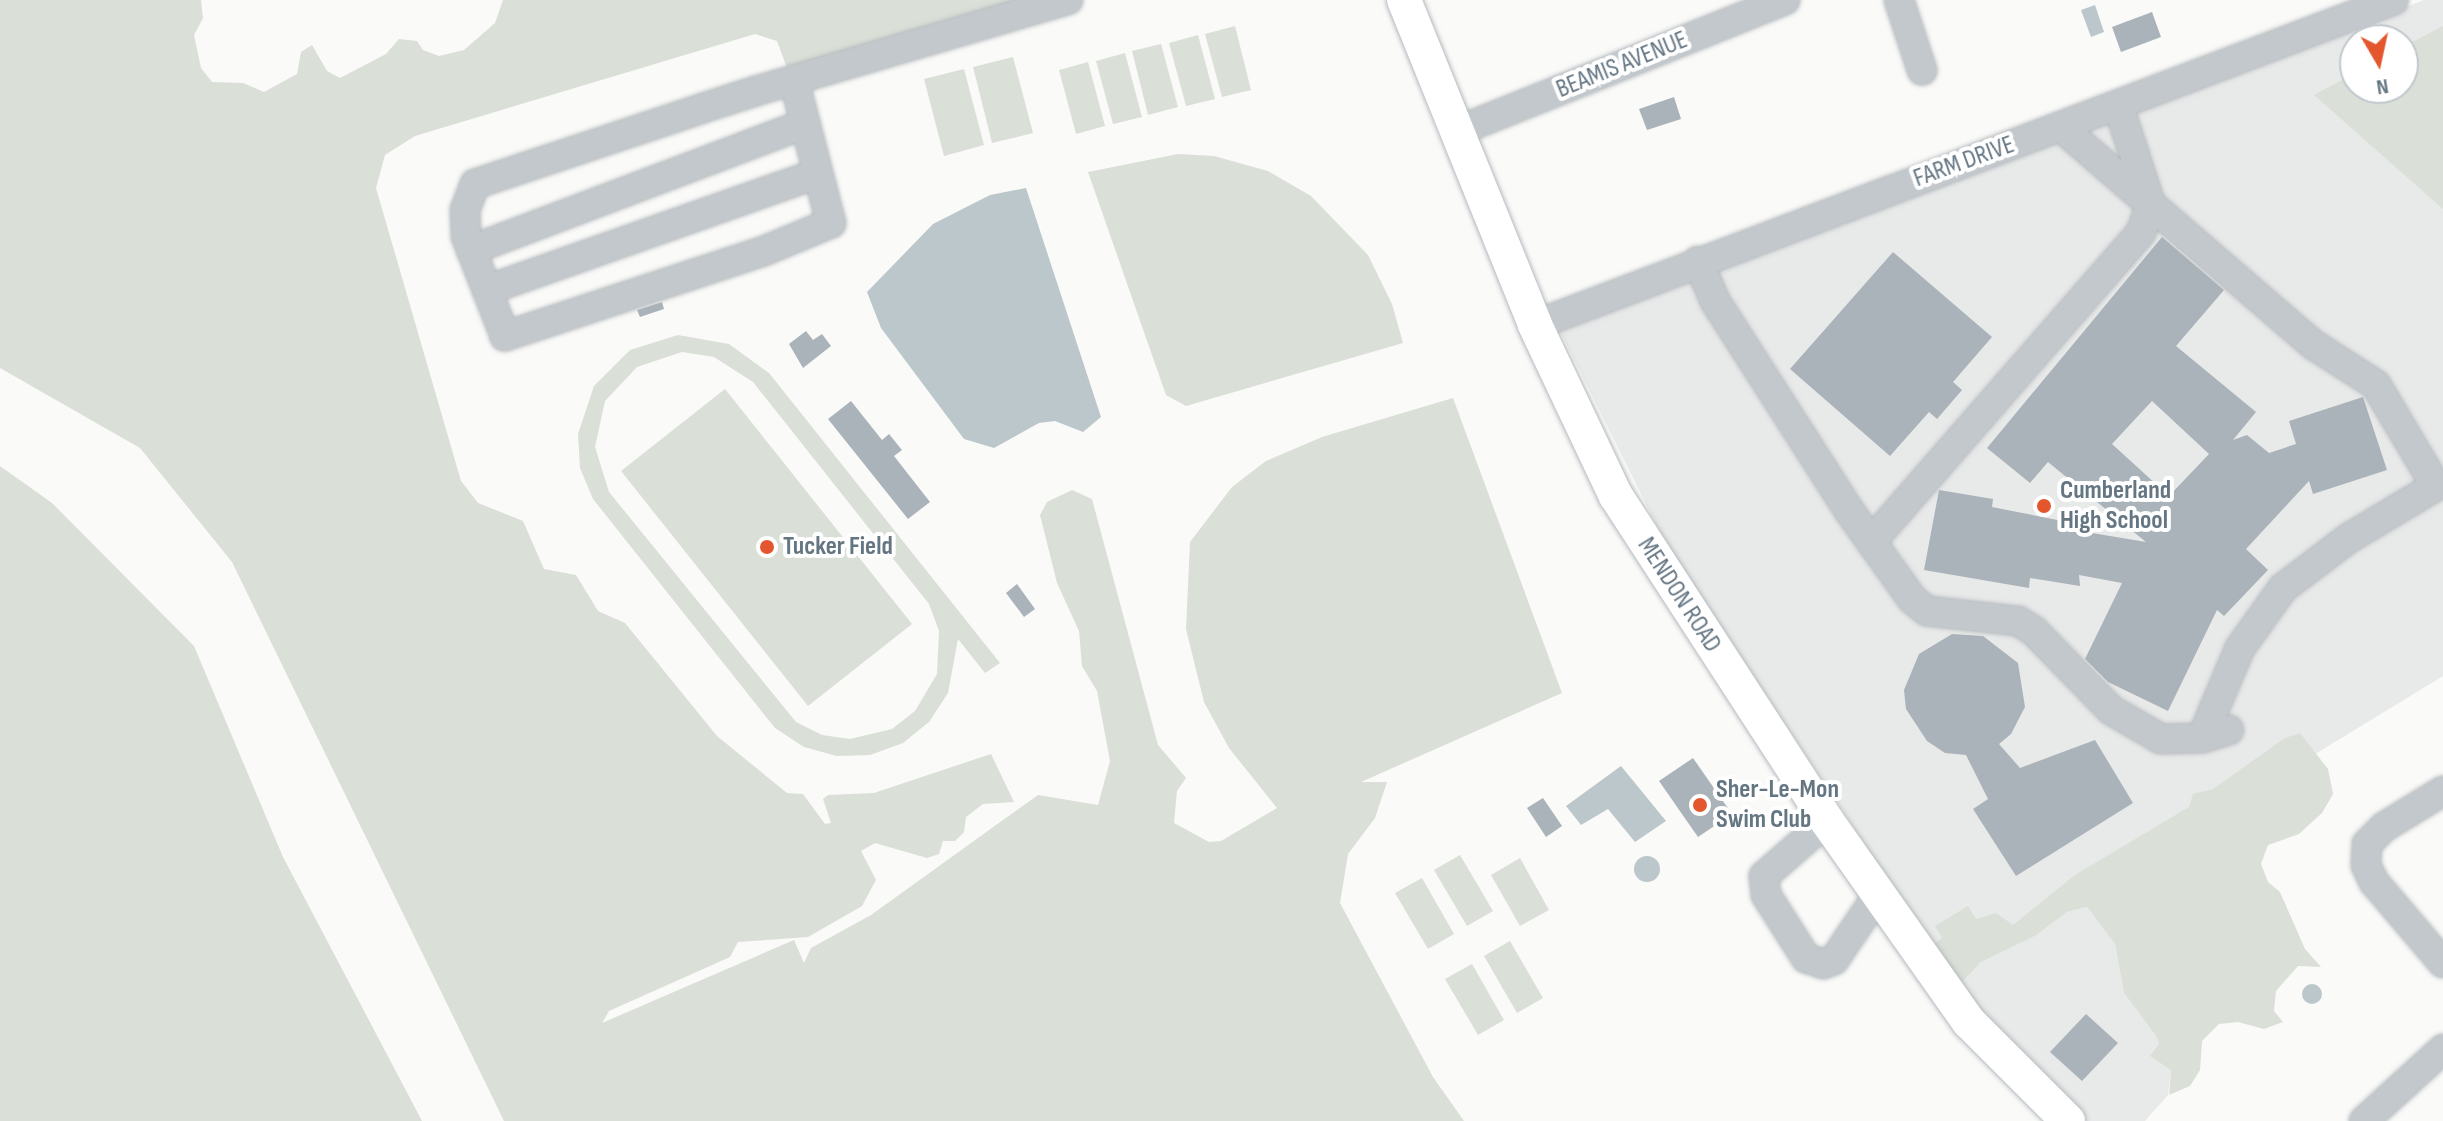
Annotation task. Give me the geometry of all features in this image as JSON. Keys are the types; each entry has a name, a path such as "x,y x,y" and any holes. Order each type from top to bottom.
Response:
{"main road":[{"name":"MENDON ROAD","path":"1404,0 1460,130 1535,325 1616,496 1827,821 1969,1022 2068,1121"}],"street":[{"path":"794,80 831,223 764,251 505,336 471,250 465,210 475,184 756,91 1068,0"},
{"name":"BEAMIS AVENUE","path":"1460,130 1785,0"},
{"path":"1899,0 1922,70"},
{"name":"FARM DRIVE","path":"1535,325 2394,0"},
{"path":"1871,542 2128,252 2151,205 2118,105"},
{"path":"471,250 804,124"},
{"path":"1698,261 1715,301 1871,542 1912,599 1927,611 2018,621 2034,631 2089,691 2136,728 2161,739 2216,734 2240,648 2283,588 2349,538 2436,486 2376,385 2314,345 2061,127"},
{"path":"487,290 816,174"},
{"path":"2443,791 2384,827 2367,844 2366,865 2374,882 2443,963"},
{"path":"1827,821 1764,876 1766,895 1806,958 1823,964 1834,960 1878,895"},
{"path":"2364,1121 2443,1049"}],"shaded area":[{"path":"0,0 201,0 203,18 194,35 201,68 212,82 243,83 264,92 297,74 301,52 312,45 327,71 340,78 386,54 399,39 417,41 423,50 439,56 464,50 495,23 503,0 1037,0 787,68 777,41 755,34 415,136 385,155 376,188 461,481 478,503 523,521 544,569 576,575 598,611 625,623 717,736 787,793 803,794 825,824 831,823 823,799 828,795 874,793 991,754 1014,802 983,804 966,817 964,832 955,841 943,841 939,854 927,858 875,843 861,851 876,880 862,906 808,937 738,942 730,957 609,1011 602,1023 794,940 804,963 811,948 871,915 1038,795 1098,805 1110,761 1097,691 1082,666 1079,631 1057,583 1040,515 1047,502 1072,490 1092,499 1158,745 1186,778 1177,791 1174,823 1209,842 1221,841 1277,808 1229,748 1204,702 1186,629 1190,542 1232,487 1266,461 1322,437 1453,398 1562,693 1361,782 1387,782 1375,818 1348,854 1340,903 1433,1077 1464,1121 504,1121 232,562 140,448 0,368"},
{"name":"Cumberland High School","path":"2424,0 2443,0 2443,676 1952,976 1664,540 1559,329 2339,32 2339,104 2419,104 2419,24 2361,24"},
{"path":"2095,5 2104,32 2091,37 2081,10"},
{"path":"1235,26 1251,90 1222,97 1205,34"},
{"path":"2443,26 2443,209 2314,95 2339,82 2339,104 2419,104 2419,39"},
{"path":"1198,35 1215,99 1186,106 1169,43"},
{"path":"1161,44 1178,107 1148,115 1132,51"},
{"path":"1125,53 1142,117 1113,124 1096,61"},
{"path":"1013,57 1033,133 992,143 973,67"},
{"path":"1088,62 1105,126 1076,134 1059,70"},
{"path":"964,69 984,145 944,156 924,79"},
{"path":"1178,154 1214,156 1268,171 1311,196 1368,255 1392,304 1403,343 1186,406 1166,395 1088,172"},
{"path":"1026,188 1101,417 1083,432 1055,421 1039,423 994,448 964,439 881,328 867,292 933,224 990,195"},
{"path":"678,335 729,344 769,373 1000,663 985,673 958,639 948,693 929,722 903,743 870,755 837,756 804,747 775,728 593,499 580,468 578,434 594,386 630,350","holes":["682,352 714,357 753,382 929,604 939,631 937,674 915,711 892,729 850,739 822,735 796,722 609,492 595,447 605,401 637,367"]},
{"name":"Tucker Field","path":"725,389 912,624 808,706 621,471"},
{"path":"0,466 52,503 194,646 283,857 422,1121 0,1121"},
{"path":"2300,733 2328,769 2333,794 2322,813 2299,834 2268,845 2261,864 2268,882 2280,892 2305,949 2321,967 2298,966 2276,991 2274,1011 2283,1022 2264,1029 2238,1022 2219,1024 2202,1041 2200,1070 2190,1086 2169,1095 2171,1070 2150,1056 2159,1044 2156,1036 2124,993 2115,944 2087,907 2067,912 2035,936 1981,962 1952,993 1921,955 1942,938 1935,926 1968,906 1976,919 1996,913 2013,925 2075,875 2189,807 2193,794 2213,789 2285,738"},
{"path":"1621,766 1666,821 1635,842 1608,809 1581,825 1566,806"},
{"path":"1460,855 1493,911 1467,926 1434,870"},
{"path":"1647,856 1656,860 1660,869 1656,878 1647,882 1638,878 1634,869 1638,860"},
{"path":"1520,858 1549,910 1520,926 1491,875"},
{"path":"1422,878 1454,934 1428,949 1395,893"},
{"path":"2087,907 2115,944 2124,993 2156,1036 2171,1070 2168,1095 2145,1121 2074,1121 1952,993 1981,962 2035,936 2067,912"},
{"path":"1510,941 1543,998 1517,1013 1484,956"},
{"path":"1472,964 1504,1020 1478,1035 1445,979"},
{"path":"2312,984 2319,987 2322,994 2319,1001 2312,1004 2305,1001 2302,994 2305,987"}],"building":[{"path":"2152,12 2161,37 2121,52 2112,27"},
{"path":"1674,97 1681,119 1647,130 1639,109"},
{"name":"Cumberland High School","path":"2162,237 2224,290 2176,346 2256,412 2233,440 2247,435 2269,453 2296,444 2289,421 2363,397 2387,470 2313,494 2309,481 2246,549 2268,570 2224,616 2217,610 2168,711 2108,682 2085,659 2122,583 2079,575 2080,586 2030,578 2029,588 1924,570 1939,490 1993,499 1992,507 2073,523 2074,530 2146,542 2048,462 2030,483 1987,448","holes":["2152,401 2209,454 2169,496 2112,444"]},
{"path":"1893,252 1992,337 1953,382 1962,390 1937,419 1929,412 1890,456 1790,369"},
{"path":"662,302 664,309 640,317 637,310"},
{"path":"806,331 813,340 822,334 831,346 803,368 789,344"},
{"path":"851,401 882,440 889,434 902,450 894,456 930,502 908,519 828,419"},
{"path":"1017,584 1035,609 1024,617 1006,593"},
{"path":"1952,634 1983,636 2018,663 2025,707 2011,734 1999,744 2020,768 2095,740 2133,803 2016,876 1973,809 1988,799 1966,755 1945,753 1927,741 1906,709 1904,690 1919,654"},
{"name":"Sher-Le-Mon Swim Club","path":"1693,758 1732,814 1698,837 1659,781"},
{"path":"1543,798 1562,826 1546,837 1527,808"},
{"path":"2086,1014 2118,1043 2082,1081 2050,1052"}],"place":[{"name":"Cumberland High School","path":"2044,506"},
{"name":"Tucker Field","path":"767,547"},
{"name":"Sher-Le-Mon Swim Club","path":"1700,805"}]}
